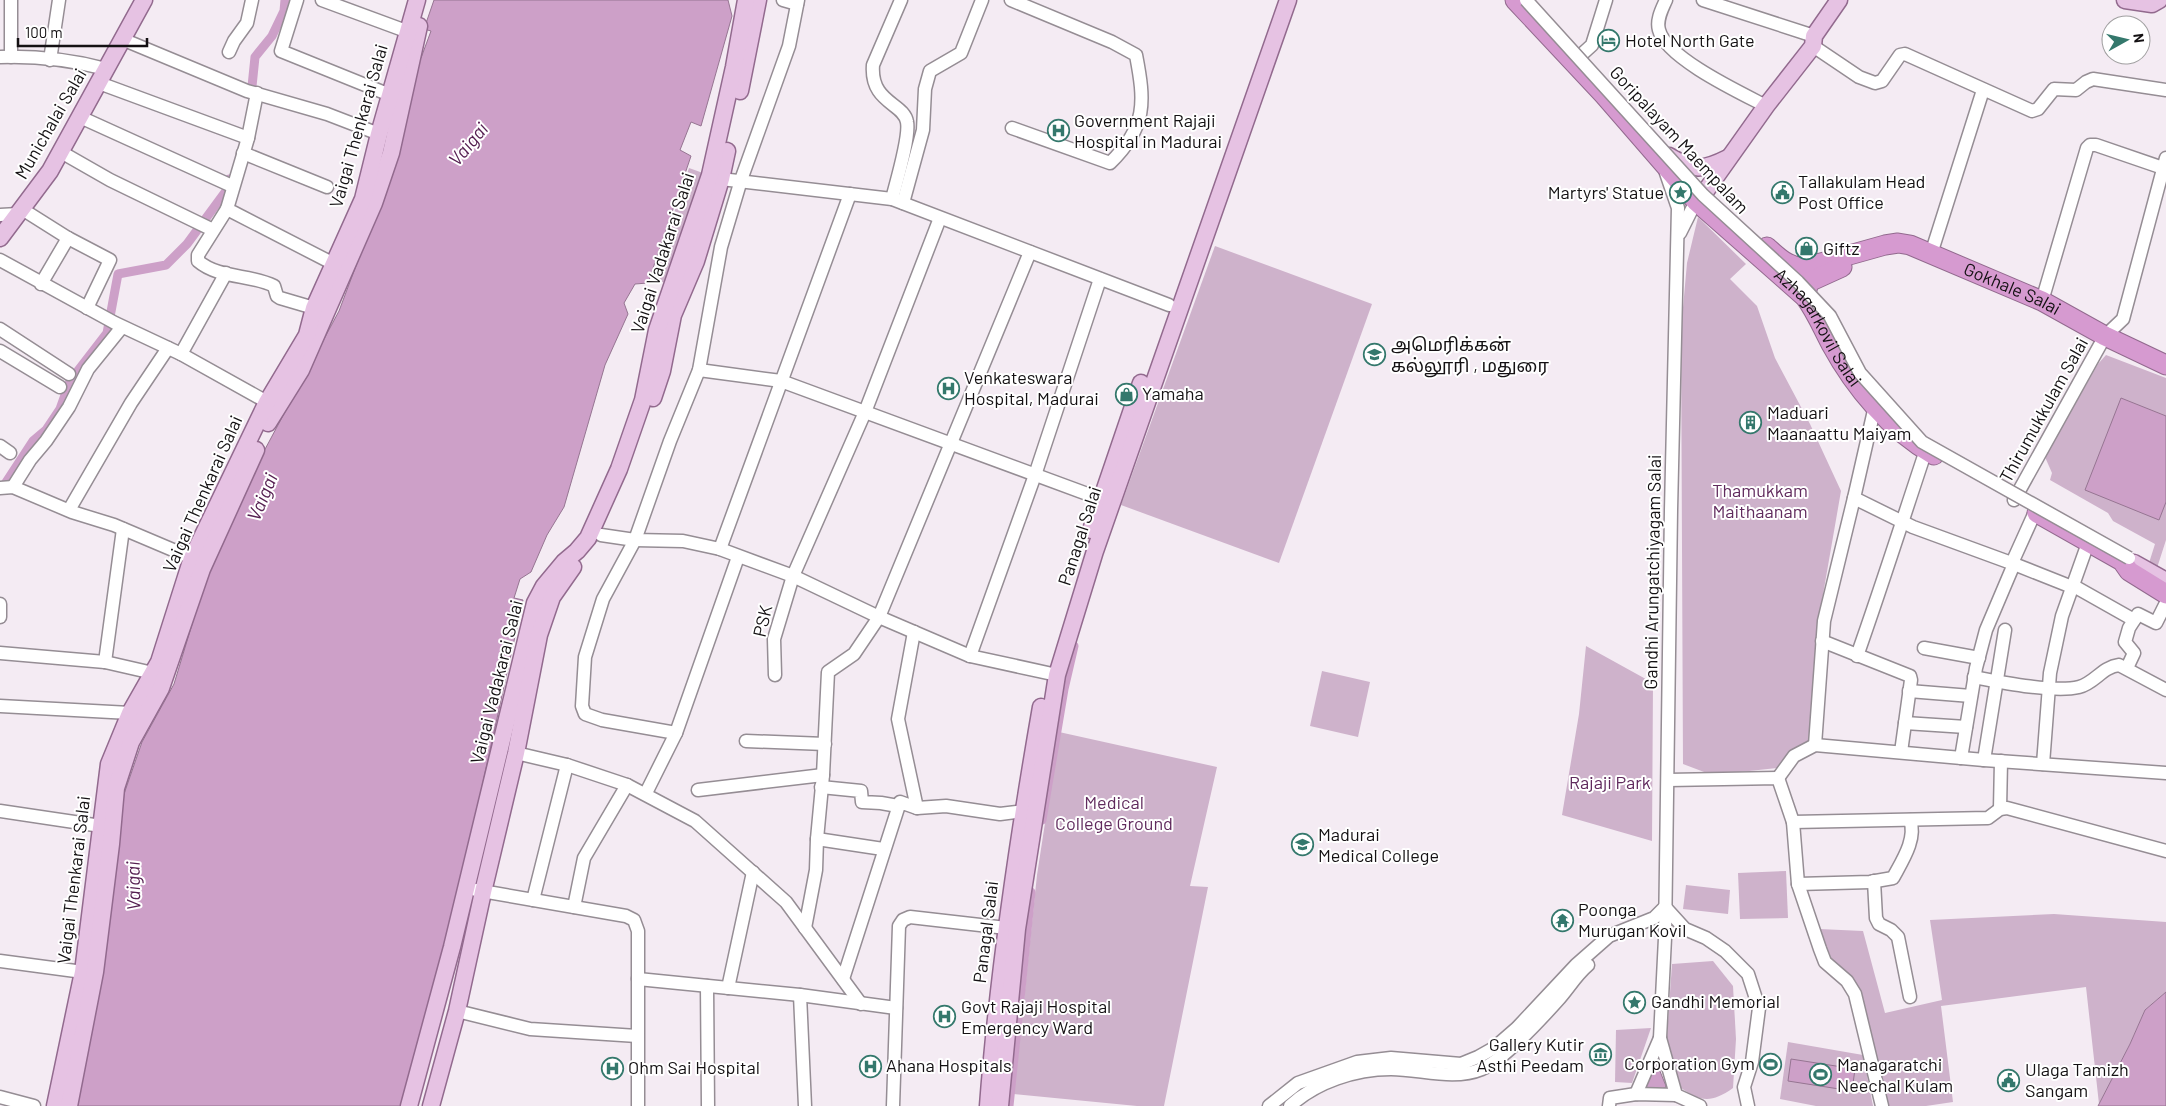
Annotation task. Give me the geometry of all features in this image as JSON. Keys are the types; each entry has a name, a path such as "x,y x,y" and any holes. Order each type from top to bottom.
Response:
{"highway":[{"name":"Azhagarkovil Salai","path":"1515,0 1700,197 1805,296 1817,313 1831,343 1855,382 1875,406 1916,444 2088,543 2126,560 2129,572 2166,594"},
{"name":"Azhagarkovil Salai","path":"1532,0 1581,55 1662,155"},
{"name":"Azhagarkovil Salai","path":"1700,197 1782,260 1803,268"},
{"name":"Gokhale Salai","path":"1803,268 1885,245 1898,243 1910,245 2042,301 2105,336 2166,365"},
{"name":"Gokhale Salai","path":"1805,296 1809,282 1845,266 1851,255"}],"main road":[{"name":"Munichalai Salai","path":"0,238 50,172 144,0"},
{"name":"Vaigai Thenkarai Salai","path":"55,1106 83,972 109,764 130,713 159,662 192,558 267,402 307,335 314,308 362,199 406,31 416,0"},
{"name":"Vaigai Thenkarai Salai","path":"69,1106 95,972 112,844 116,788 131,742 161,688 206,560 273,414 301,370 374,203 391,153 419,26 428,0"},
{"name":"Panagal Salai","path":"1106,501 1288,0"},
{"path":"1700,197 1813,41 1839,0"},
{"path":"2125,0 2152,4 2159,0"},
{"name":"Vaigai Vadakarai Salai","path":"431,1106 457,1011 516,753 539,635 552,598 565,576 601,535 645,425 662,370 673,314 696,261 754,1"},
{"path":"1662,155 1693,168 1712,166 1729,157"},
{"name":"Vaigai Vadakarai Salai","path":"409,1106 452,947 535,603 549,580 588,538 615,476 643,400 657,330 716,177"},
{"name":"Panagal Salai","path":"988,1106 1012,928 1052,674 1094,551 1106,501 1169,305"},
{"path":"2126,560 2166,581"},
{"name":"Panagal Salai","path":"1000,1106 1012,928"}],"street":[{"path":"11,0 6,57 34,57 90,64 106,69"},
{"path":"50,60 59,0"},
{"path":"229,52 234,41 247,23 252,0"},
{"path":"297,0 281,52 390,95"},
{"path":"322,0 406,31"},
{"path":"676,733 602,720 585,714 582,706 585,657 603,599 635,540 670,441 698,370 721,248 741,180 789,46 798,2 783,0"},
{"path":"897,201 907,134 907,122 904,114 880,93 872,74 872,65 901,0"},
{"path":"897,201 923,130 925,89 930,71 961,53 982,0"},
{"path":"1011,0 1112,42 1136,55 1142,101 1141,116 1134,130 1122,151 1110,163 1012,128"},
{"name":"Goripalayam Maempalam","path":"1526,0 1703,195 1798,282 1830,316 1860,373 1922,442 2126,560"},
{"path":"1581,55 1592,45 1606,0"},
{"path":"1666,0 1658,19 1659,31 1666,44 1706,76 1766,106"},
{"path":"1704,0 1813,41 1859,77 1871,82 1882,80 1900,55 1904,54 2032,111 2038,109 2054,89 2076,90 2093,79 2166,90"},
{"path":"122,39 252,92 327,114 379,134"},
{"path":"98,83 243,136"},
{"path":"1931,254 1983,90"},
{"path":"227,209 227,185 242,153 243,136 252,92"},
{"path":"80,117 227,185"},
{"path":"2042,301 2087,148 2090,145 2096,144 2165,165 2124,320 2105,336"},
{"path":"61,152 110,180 205,227"},
{"path":"242,153 327,186"},
{"name":"Gandhi Arungatchiyagam Salai","path":"1660,1038 1668,780 1678,208 1662,155"},
{"path":"716,177 897,201 1169,305"},
{"path":"720,549 850,194"},
{"name":"Gandhi Arungatchiyagam Salai","path":"1677,237 1700,197"},
{"path":"227,209 334,264"},
{"path":"227,209 205,227 198,261 226,273 264,281 274,286 280,298 314,308"},
{"path":"0,216 20,211 110,260 87,308"},
{"name":"PSK","path":"776,674 774,639 793,576 866,412 940,218"},
{"path":"41,284 68,238"},
{"path":"805,928 816,870 828,672 854,654 878,617 1030,252"},
{"path":"0,260 114,323 182,354 267,402"},
{"path":"182,354 226,273"},
{"path":"970,656 1035,475 1100,279"},
{"path":"114,323 69,407 46,441 7,487 123,529 192,558"},
{"path":"0,329 69,374"},
{"name":"Thirumukkulam Salai","path":"2014,500 2105,336"},
{"path":"69,510 131,402 168,348"},
{"path":"0,351 60,387"},
{"path":"698,370 781,381 1106,501"},
{"path":"1815,745 1824,621 1875,406"},
{"path":"1857,656 1888,569 1901,522 1926,450"},
{"path":"1854,498 1901,522 2072,586 2134,620"},
{"path":"1961,758 1974,677 1986,630 2035,512"},
{"path":"105,662 123,529"},
{"path":"601,535 635,540 683,541 720,549 793,576 878,617 970,656 1052,674"},
{"path":"2043,764 2050,673 2062,616 2088,543"},
{"path":"646,793 676,733 738,557"},
{"path":"2127,668 2134,653 2125,642 2134,620 2138,614 2156,623 2166,603"},
{"path":"0,604 0,616"},
{"path":"1984,760 2005,630"},
{"path":"914,632 898,719 917,808"},
{"path":"1822,641 1906,674 1911,680 1901,752"},
{"path":"1924,648 1979,658"},
{"path":"0,653 105,662 153,673"},
{"path":"1974,677 1997,682 2049,688 2076,688 2086,685 2111,666 2119,665 2166,690"},
{"path":"1909,690 1971,696"},
{"path":"0,706 130,713"},
{"path":"1905,723 1966,727"},
{"path":"746,741 825,744"},
{"path":"1778,778 1794,756 1815,745 1984,760 2166,773"},
{"path":"516,753 567,765 627,785 646,793 695,821 786,902 861,1004"},
{"path":"2000,809 2001,761"},
{"path":"533,900 567,765"},
{"path":"1668,780 1778,778"},
{"path":"1778,778 1793,822 1798,884 1826,962 1848,982 1855,994 1882,1106"},
{"path":"698,790 822,781 860,791 862,802 881,802 898,806"},
{"path":"574,907 584,858 627,785"},
{"path":"843,979 883,849 900,802 917,808 946,806 1000,814 1030,811"},
{"path":"1793,822 1992,818 2000,809 2007,808 2166,851"},
{"path":"0,811 101,826"},
{"path":"1798,884 1874,881 1892,878 1912,836 1913,828 1910,820"},
{"path":"817,839 883,849"},
{"path":"728,988 753,872"},
{"path":"1874,881 1876,918 1879,924 1891,930 1898,937 1910,997"},
{"path":"465,888 626,916 634,920 638,931 638,1106"},
{"path":"1269,1106 1298,1083 1357,1062 1391,1058 1461,1064 1478,1057 1494,1048 1516,1028 1576,965 1609,936 1654,918 1665,907 1685,929 1706,938 1725,951 1748,974 1759,1008 1752,1062 1744,1087 1748,1106"},
{"path":"893,1106 899,926 903,920 910,917 1012,928"},
{"path":"1290,1106 1303,1094 1325,1082 1357,1073 1390,1069 1462,1075 1483,1068 1524,1035 1558,1000 1583,969 1624,931"},
{"path":"0,961 83,972"},
{"path":"638,978 800,994 896,1008"},
{"path":"706,986 708,1106"},
{"path":"800,994 805,1106"},
{"path":"457,1011 530,1029 637,1036"},
{"path":"1636,1094 1660,1038"},
{"path":"1660,1038 1676,1095"},
{"path":"1609,1106 1610,1098 1636,1094 1676,1095 1700,1106"},
{"path":"0,1097 34,1106"}],"green space":[{"path":"689,168 703,173 666,283 652,279"},
{"name":"Thamukkam Maithaanam","path":"1698,217 1746,264 1730,279 1757,306 1775,358 1810,424 1841,491 1821,606 1810,743 1789,753 1777,768 1712,775 1683,764 1681,330 1687,263"},
{"path":"1215,246 1372,304 1279,563 1121,505"},
{"path":"2106,355 2166,378 2166,540 2157,568 2149,563 2155,544 2113,521 2108,513 2050,480 2052,473 2045,457 2098,364"},
{"name":"Rajaji Park","path":"1586,646 1653,683 1652,841 1562,815 1579,714"},
{"path":"1322,671 1370,682 1358,737 1310,726"},
{"name":"Medical College Ground","path":"1059,732 1217,767 1190,886 1208,887 1164,1106 1137,1106 1014,1094 1037,875"},
{"path":"1786,871 1788,918 1740,919 1738,873"},
{"path":"1686,885 1730,890 1728,914 1683,909"},
{"path":"2054,914 2166,922 2166,992 2145,1010 2099,1104 2086,987 1941,1006 1953,1102 1926,1106 1888,1106 1856,984 1832,960 1819,929 1863,931 1885,1013 1942,1000 1930,920"},
{"path":"1713,961 1733,986 1736,1039 1733,1088 1717,1097 1704,1099 1692,1095 1677,1085 1667,1036 1672,964"},
{"path":"1651,1028 1632,1083 1615,1082 1616,1030"},
{"path":"1788,1042 1863,1055 1873,1106 1816,1106 1780,1099"}],"water":[{"name":"Vaigai","path":"434,0 728,0 732,16 701,126 691,122 680,150 691,156 648,283 635,284 624,303 628,314 605,365 564,507 547,535 531,572 520,579 514,598 523,600 458,896 403,1106 74,1106 102,976 124,794 142,742 174,684 209,568 240,496 339,311 397,157 416,57 421,58 431,31 424,29"},
{"path":"2121,398 2166,416 2166,502 2159,520 2085,490"},
{"path":"2166,992 2166,1106 2098,1106 2145,1010"},
{"path":"1655,1059 1666,1086 1664,1090 1648,1090 1645,1087"},
{"name":"Managaratchi Neechal Kulam","path":"1791,1059 1855,1069 1852,1091 1788,1081"}],"waterway":[{"path":"251,96 255,57 272,36 284,11 285,0"},
{"path":"1,490 33,441 46,430 60,409 70,381 107,333 118,274 166,265 187,244 226,191 229,179"},
{"path":"1042,820 1064,689 1074,646"},
{"path":"1009,1106 1031,892"}],"place":[{"name":"Hotel North Gate","path":"1609,41"},
{"name":"Government Rajaji Hospital in Madurai","path":"1058,131"},
{"name":"Tallakulam Head Post Office","path":"1782,192"},
{"name":"Martyrs' Statue","path":"1680,193"},
{"name":"Giftz","path":"1807,249"},
{"name":"அமெரிக்கன் கல்லூரி , மதுரை","path":"1375,355"},
{"name":"Venkateswara Hospital, Madurai","path":"948,388"},
{"name":"Yamaha","path":"1126,394"},
{"name":"Maduari Maanaattu Maiyam","path":"1751,423"},
{"name":"Madurai Medical College","path":"1302,845"},
{"name":"Poonga Murugan Kovil","path":"1562,920"},
{"name":"Gandhi Memorial","path":"1635,1002"},
{"name":"Govt Rajaji Hospital Emergency Ward","path":"945,1017"},
{"name":"Gallery Kutir Asthi Peedam","path":"1600,1055"},
{"name":"Corporation Gym","path":"1771,1064"},
{"name":"Ahana Hospitals","path":"870,1066"},
{"name":"Ohm Sai Hospital","path":"612,1068"},
{"name":"Managaratchi Neechal Kulam","path":"1821,1075"},
{"name":"Ulaga Tamizh Sangam","path":"2009,1080"}]}
